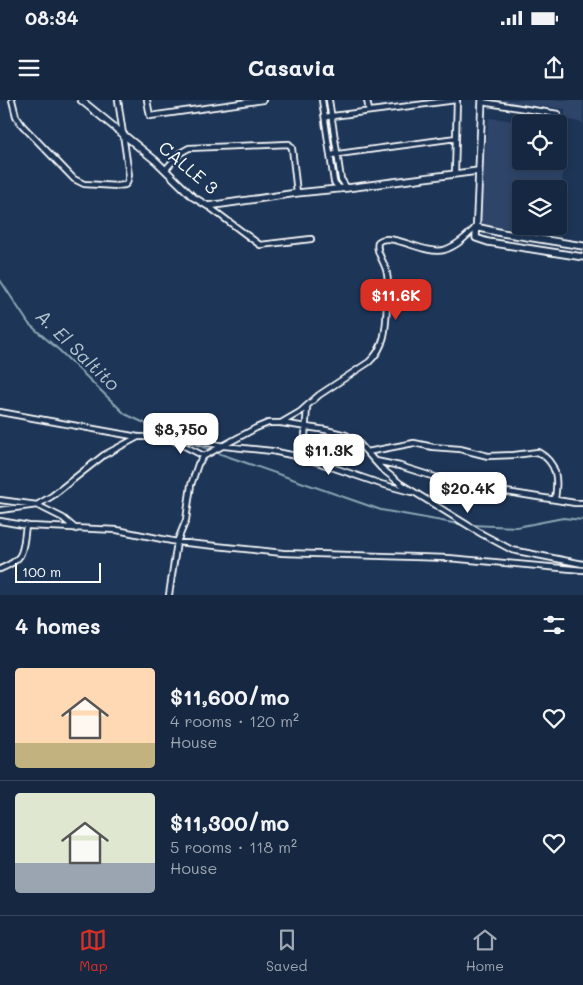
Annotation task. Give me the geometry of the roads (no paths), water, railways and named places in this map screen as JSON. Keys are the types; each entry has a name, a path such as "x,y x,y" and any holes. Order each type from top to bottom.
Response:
{"street":[{"path":"12,100 16,116 22,125 74,179 84,184 117,186 127,183 129,168 118,100"},
{"name":"CALLE 3","path":"81,100 166,170 193,197 260,245 310,239"},
{"path":"147,100 150,116 235,102 263,100"},
{"path":"322,100 334,182 340,189"},
{"path":"329,100 341,180 347,188"},
{"path":"366,100 369,111"},
{"path":"403,100 404,107"},
{"path":"325,117 457,100 455,174"},
{"path":"476,238 482,101 558,114"},
{"path":"331,155 456,138"},
{"path":"166,170 180,153 189,148 289,144 292,148 297,193"},
{"path":"208,206 478,171"},
{"path":"281,423 307,407 330,388 369,362 380,348 386,329 388,282 387,273 377,248 378,242 384,238 392,238 418,247 437,250 449,248 464,239 476,226"},
{"path":"476,226 502,233 583,246"},
{"path":"464,239 476,238 488,242 583,257"},
{"path":"307,407 306,446 310,454 320,463"},
{"path":"0,412 138,437 177,437 224,446 278,452 320,463 381,484 415,493"},
{"path":"169,595 177,542 186,520 194,473 204,456 268,423 281,423 346,435 356,440 374,461 391,476 482,534 512,550 583,564"},
{"path":"0,510 37,505 52,496 104,455 138,437"},
{"path":"168,437 204,456"},
{"path":"367,452 414,443 488,456 538,452 550,460 552,464 558,482 555,499"},
{"path":"374,461 400,466 457,484 583,503"},
{"path":"0,500 37,505 63,518 76,529"},
{"path":"0,522 26,526 117,530 177,542 283,553 448,558 583,570"},
{"path":"0,569 19,558 26,526"}],"waterway":[{"name":"A. El Saltito","path":"0,280 29,324 59,350 125,414 174,435"},
{"name":"A. El Saltito","path":"187,441 211,450"},
{"name":"A. El Saltito","path":"215,452 381,510 464,525"},
{"name":"A. El Saltito","path":"471,525 517,527 563,518 583,520"}]}
